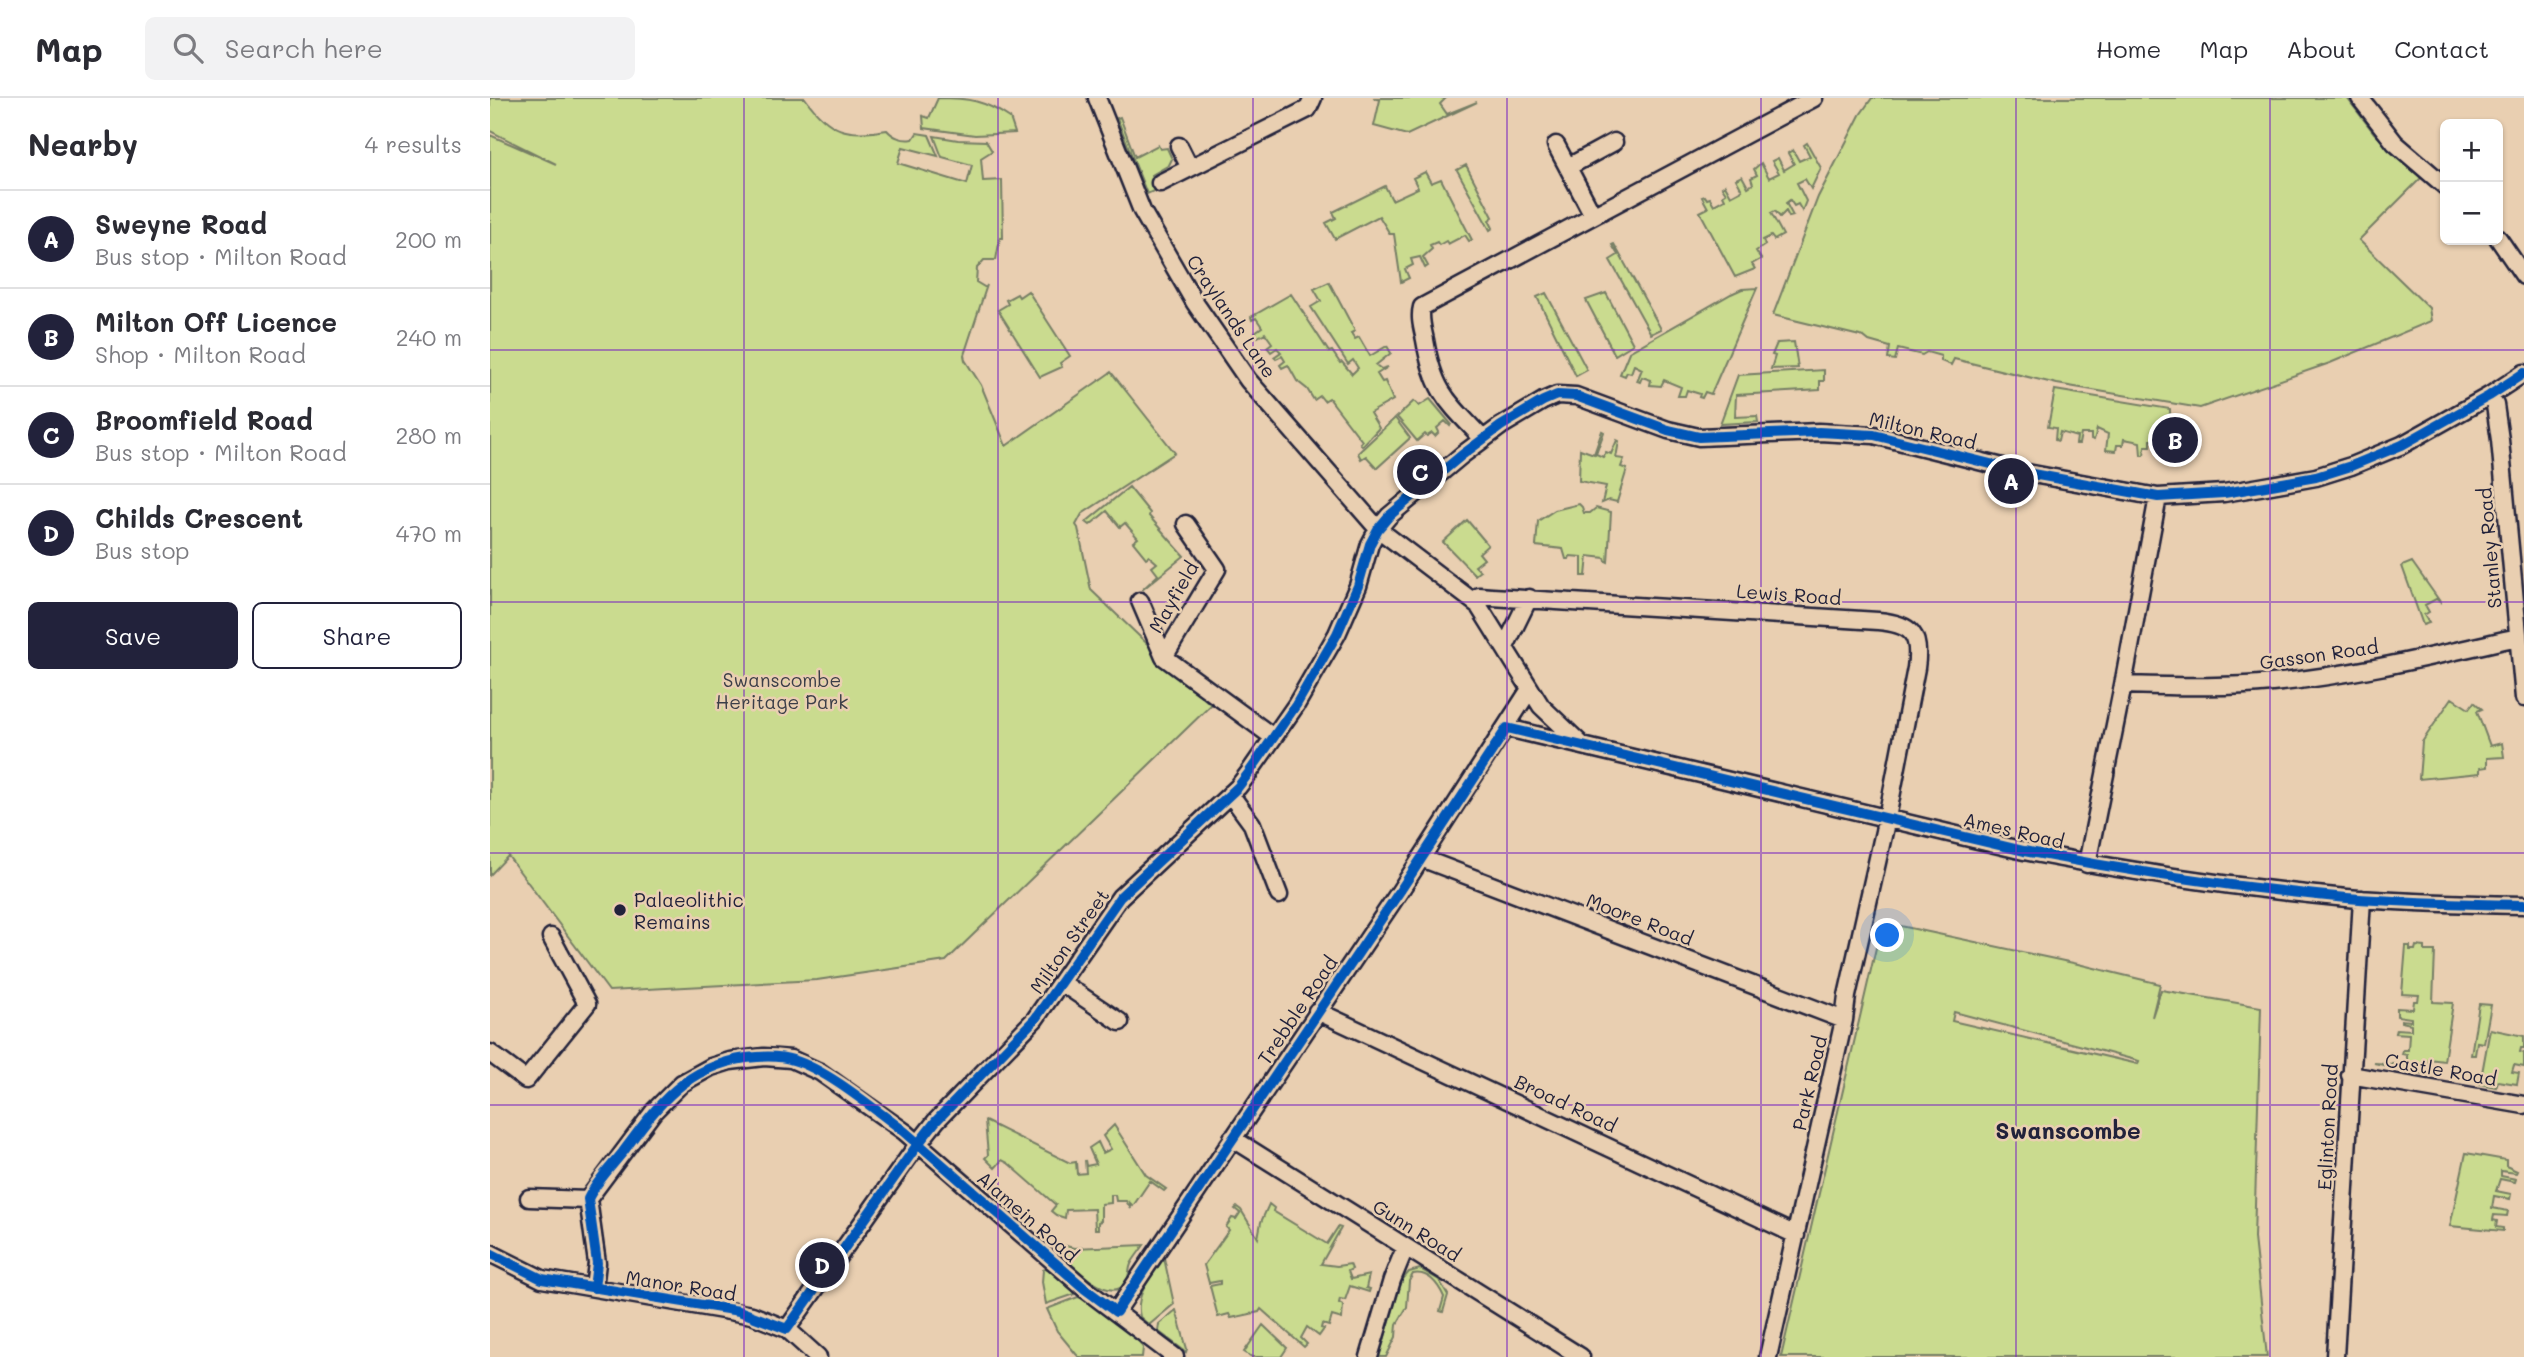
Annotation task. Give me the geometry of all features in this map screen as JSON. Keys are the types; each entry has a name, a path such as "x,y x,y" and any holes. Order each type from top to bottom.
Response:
{"street":[{"name":"Craylands Lane","path":"1097,98 1136,200 1195,303 1255,390 1378,529"},
{"path":"1160,183 1307,108 1313,98"},
{"path":"1483,439 1448,401 1435,382 1428,358 1421,309 1814,98"},
{"path":"2360,98 2406,153 2440,182"},
{"path":"1568,167 1614,142"},
{"path":"1556,145 1593,215"},
{"path":"1179,146 1190,168"},
{"path":"2503,245 2524,276"},
{"name":"Milton Road","path":"1378,529 1402,504 1483,439 1557,395 1584,398 1692,437 1859,433 1891,438 2027,473 2158,497 2224,493 2331,473 2402,444 2489,396 2524,373"},
{"name":"Stanley Road","path":"2489,396 2496,409 2500,440 2524,698"},
{"path":"2087,863 2158,497"},
{"name":"Mayfield","path":"1164,657 1217,569 1186,524"},
{"name":"Ames Road","path":"1378,529 1483,611 1545,712 1582,745"},
{"name":"Milton Street","path":"787,1329 918,1144 1023,1032 1062,983 1120,897 1248,774 1296,705 1342,623 1358,586 1371,541 1378,529"},
{"name":"Lewis Road","path":"1473,601 1479,596 1529,598 1878,621 1906,626 1915,637 1918,657 1887,818"},
{"path":"1505,647 1529,598"},
{"path":"1140,601 1164,657 1273,737"},
{"name":"Gasson Road","path":"2123,685 2217,687 2273,683 2369,669 2518,637"},
{"name":"Trebble Road","path":"1116,1312 1421,858 1530,689"},
{"name":"Ames Road","path":"1507,728 2087,863 2244,887 2362,899 2524,905"},
{"path":"1230,794 1252,824 1279,895"},
{"name":"Park Road","path":"1768,1357 1887,818"},
{"name":"Moore Road","path":"1421,858 1844,1020"},
{"name":"Eglinton Road","path":"2335,1357 2362,899"},
{"path":"490,1053 526,1080 587,1004 551,937"},
{"path":"1062,983 1120,1022"},
{"name":"Broad Road","path":"1317,1011 1796,1235"},
{"name":"Alamein Road","path":"588,1200 637,1132 674,1090 703,1070 738,1059 778,1057 805,1064 851,1093 918,1144 1085,1289 1175,1357"},
{"name":"Castle Road","path":"2350,1075 2524,1105"},
{"name":"Gunn Road","path":"1232,1138 1581,1357"},
{"path":"529,1198 588,1200 597,1264 594,1288"},
{"path":"1369,1357 1392,1280 1405,1248"},
{"name":"Manor Road","path":"490,1253 542,1279 738,1311 787,1329 818,1357"}],"green space":[{"name":"Swanscombe Heritage Park","path":"490,98 805,98 831,125 850,132 887,130 906,139 913,139 917,133 929,135 938,156 903,147 898,163 967,184 972,165 942,157 934,136 986,141 992,151 981,158 983,181 1002,180 1003,238 1000,238 996,260 984,260 977,268 976,282 986,288 987,285 964,355 981,385 1006,446 1111,372 1175,453 1082,514 1076,525 1091,590 1211,705 946,961 817,980 609,991 508,856 490,875 490,135 556,164 490,131"},
{"path":"938,98 967,100 992,107 1010,118 1015,133 975,135 924,128 923,116 929,118"},
{"path":"1373,98 1446,98 1440,104 1447,114 1477,102 1407,135 1374,126 1380,100"},
{"path":"1872,98 2347,98 2374,133 2421,178 2359,240 2429,308 2431,321 2330,363 2200,408 2057,384 1954,359 1951,365 1941,361 1941,356 1927,352 1922,355 1898,349 1895,360 1888,359 1890,347 1864,337 1773,315 1818,197 1860,115"},
{"path":"1120,117 1135,157 1158,145 1160,149 1167,148 1172,159 1169,165 1152,175 1158,189 1147,194 1117,118"},
{"path":"1807,143 1821,168 1811,189 1805,179 1797,183 1806,201 1802,211 1798,204 1794,206 1790,200 1786,203 1793,216 1789,217 1786,211 1780,217 1775,211 1771,213 1783,235 1774,240 1771,236 1763,240 1765,245 1756,251 1761,259 1752,264 1755,269 1735,277 1700,212 1708,208 1702,197 1710,198 1714,205 1725,199 1723,195 1726,193 1722,187 1725,185 1731,196 1742,190 1736,179 1742,176 1748,187 1753,184 1751,178 1757,175 1754,169 1761,163 1769,178 1779,173 1772,161 1778,158 1784,170 1794,164 1788,153 1793,150 1799,161 1810,156 1804,145"},
{"path":"1466,165 1493,217 1489,220 1493,228 1490,230 1457,170"},
{"path":"1425,172 1431,183 1441,179 1472,240 1469,241 1465,235 1448,244 1446,241 1439,245 1437,242 1430,245 1432,249 1423,257 1428,266 1425,268 1420,257 1411,259 1413,265 1405,269 1409,278 1401,282 1394,234 1390,234 1379,216 1335,239 1326,223 1336,218 1333,212 1385,186 1392,200 1418,188 1413,178"},
{"path":"1614,244 1661,329 1651,334 1610,260 1618,255 1612,245"},
{"path":"1329,282 1355,331 1351,333 1355,339 1359,337 1370,356 1387,346 1391,353 1376,365 1381,369 1388,367 1377,374 1382,382 1385,381 1393,400 1370,413 1379,428 1362,446 1362,441 1329,398 1324,401 1320,396 1314,400 1307,389 1297,381 1288,365 1282,368 1280,365 1285,361 1282,356 1276,359 1274,357 1281,352 1277,348 1271,352 1267,347 1272,343 1265,333 1258,337 1255,332 1262,327 1256,318 1252,320 1251,317 1291,294 1329,352 1332,351 1352,374 1358,368 1353,360 1348,364 1311,307 1321,301 1314,289"},
{"path":"1757,288 1711,394 1705,392 1702,398 1699,397 1700,394 1687,390 1685,396 1678,396 1681,387 1664,380 1661,386 1650,385 1651,380 1642,377 1640,382 1637,381 1642,369 1634,365 1631,373 1627,372 1625,376 1620,374 1629,352 1731,294 1742,289"},
{"path":"1028,291 1070,356 1060,363 1062,367 1040,377 998,310 1008,304 1006,300 1017,294 1019,297"},
{"path":"1546,293 1587,370 1576,376 1537,297"},
{"path":"1606,293 1633,344 1615,355 1586,300"},
{"path":"1794,342 1798,368 1771,369 1775,356 1772,355 1777,343"},
{"path":"1824,370 1824,381 1820,381 1820,390 1736,395 1735,417 1757,416 1758,422 1720,424 1738,375"},
{"path":"2055,390 2170,409 2170,448 2164,449 2161,457 2161,440 2151,440 2151,446 2145,446 2144,455 2141,455 2140,442 2124,439 2123,445 2117,445 2116,451 2106,450 2108,434 2097,429 2094,440 2091,439 2091,434 2081,434 2079,444 2076,444 2077,437 2060,432 2058,441 2055,440 2056,428 2048,427"},
{"path":"1430,399 1451,424 1450,426 1445,421 1437,428 1439,432 1435,436 1432,433 1427,436 1425,434 1417,441 1397,417 1414,401 1419,406"},
{"path":"1395,418 1410,438 1377,468 1366,456 1361,459 1358,453"},
{"path":"1602,431 1604,432 1596,454 1603,457 1606,452 1611,454 1617,440 1616,458 1624,459 1621,467 1627,469 1617,502 1609,500 1602,503 1606,486 1579,481 1580,449 1594,454"},
{"path":"1129,487 1150,513 1149,516 1184,556 1142,590 1158,575 1152,567 1157,563 1149,556 1146,558 1133,542 1138,538 1125,523 1120,527 1107,511 1090,525 1086,522"},
{"path":"1579,504 1584,513 1590,513 1596,508 1611,512 1608,562 1605,558 1588,556 1586,576 1582,576 1582,557 1570,556 1566,559 1563,549 1536,546 1538,521 1555,510"},
{"path":"1467,520 1488,545 1479,553 1484,559 1475,566 1480,571 1475,575 1443,542"},
{"path":"2412,562 2441,603 2436,599 2425,605 2429,612 2424,615 2429,623 2423,625 2402,566"},
{"path":"2452,698 2469,709 2474,702 2482,709 2477,711 2490,746 2502,743 2504,757 2487,758 2487,767 2480,768 2480,773 2419,779 2422,742"},
{"path":"1882,922 2160,984 2152,1017 2161,990 2261,1007 2254,1238 2267,1357 1781,1357","holes":["1954,1012 2139,1061 2138,1064 1952,1021"]},
{"path":"2406,946 2410,946 2410,950 2415,950 2416,946 2425,947 2425,951 2435,951 2433,1002 2453,1003 2444,1061 2429,1059 2426,1074 2374,1063 2407,1065 2407,1055 2402,1054 2403,1050 2408,1050 2409,1034 2395,1033 2396,1029 2411,1030 2411,1024 2401,1020 2411,1021 2411,1018 2397,1016 2397,1008 2413,1009 2414,1001 2418,1001 2419,995 2402,994"},
{"path":"2479,1004 2491,1005 2484,1043 2477,1042 2475,1055 2471,1055"},
{"path":"2490,1029 2524,1036 2524,1048 2521,1048 2520,1052 2524,1053 2524,1067 2514,1065 2512,1072 2519,1073 2517,1084 2498,1081 2496,1087 2480,1084"},
{"path":"985,1121 1070,1163 1076,1162 1077,1174 1086,1173 1085,1160 1086,1166 1096,1164 1089,1148 1098,1142 1103,1153 1111,1149 1103,1136 1114,1125 1146,1175 1166,1189 1164,1191 1150,1181 1133,1206 1130,1203 1131,1209 1126,1201 1116,1201 1115,1195 1111,1195 1111,1203 1101,1204 1098,1229 1095,1229 1094,1209 1066,1210 1065,1218 1056,1215 1051,1211 1056,1205 1008,1163 1002,1160 995,1168 985,1158 988,1155"},
{"path":"2466,1153 2506,1160 2506,1166 2517,1171 2501,1171 2501,1176 2516,1179 2515,1182 2500,1179 2496,1191 2511,1194 2510,1199 2494,1196 2492,1208 2508,1211 2507,1216 2494,1215 2496,1227 2503,1228 2503,1231 2450,1226"},
{"path":"1269,1204 1274,1208 1273,1211 1327,1244 1338,1227 1341,1228 1321,1264 1350,1264 1352,1269 1348,1271 1351,1279 1369,1275 1366,1288 1370,1289 1369,1292 1350,1286 1345,1300 1340,1299 1339,1303 1343,1305 1342,1319 1332,1316 1329,1326 1322,1324 1321,1328 1324,1329 1319,1336 1307,1327 1301,1338 1307,1344 1304,1347 1261,1309 1259,1312 1231,1318 1229,1314 1218,1317 1210,1286 1220,1284 1220,1281 1209,1283 1204,1265 1229,1230 1226,1227 1232,1218 1236,1219 1240,1213 1235,1209 1237,1207 1258,1238"},
{"path":"1054,1243 1074,1248 1144,1245 1131,1264 1125,1284 1117,1289 1108,1289 1077,1270 1053,1247"},
{"path":"1164,1258 1174,1304 1149,1325 1140,1317 1140,1301 1145,1286"},
{"path":"1048,1268 1075,1294 1046,1304 1042,1282 1043,1270"},
{"path":"1420,1269 1439,1280 1448,1295 1443,1312 1440,1311 1444,1297 1436,1283 1424,1274 1413,1274 1409,1281 1407,1307 1397,1324 1396,1337 1386,1357 1379,1357 1402,1280 1409,1272"},
{"path":"1078,1297 1085,1299 1139,1341 1143,1348 1142,1357 1079,1357 1057,1331 1047,1309"},
{"path":"1176,1310 1186,1352 1158,1331 1159,1324"},
{"path":"1263,1325 1287,1348 1281,1357 1252,1357 1244,1352"}],"cycle path":[{"path":"490,1253 542,1279 739,1311 787,1329 918,1144 936,1121 1035,1019 1120,897 1238,787 1248,774 1296,705 1337,634 1358,586 1370,544 1378,529 1389,516 1462,455 1501,426 1543,401 1557,395 1576,396 1668,430 1699,437 1819,432 1874,435 2027,473 2158,497 2224,493 2316,477 2351,466 2402,445 2524,373"},
{"path":"594,1288 597,1263 588,1199 595,1187 648,1119 674,1091 705,1070 724,1063 764,1056 788,1058 807,1065 866,1102 905,1132 1085,1289 1116,1312 1507,728 2024,851 2104,866 2347,898 2524,905"}],"place":[{"name":"Milton Off Licence","path":"2175,440"},
{"name":"Broomfield Road","path":"1420,472"},
{"name":"Sweyne Road","path":"2011,481"},
{"name":"Palaeolithic Remains","path":"620,910"},
{"name":"Childs Crescent","path":"822,1265"}],"district":[{"name":"Swanscombe","path":"2068,1130"}]}
